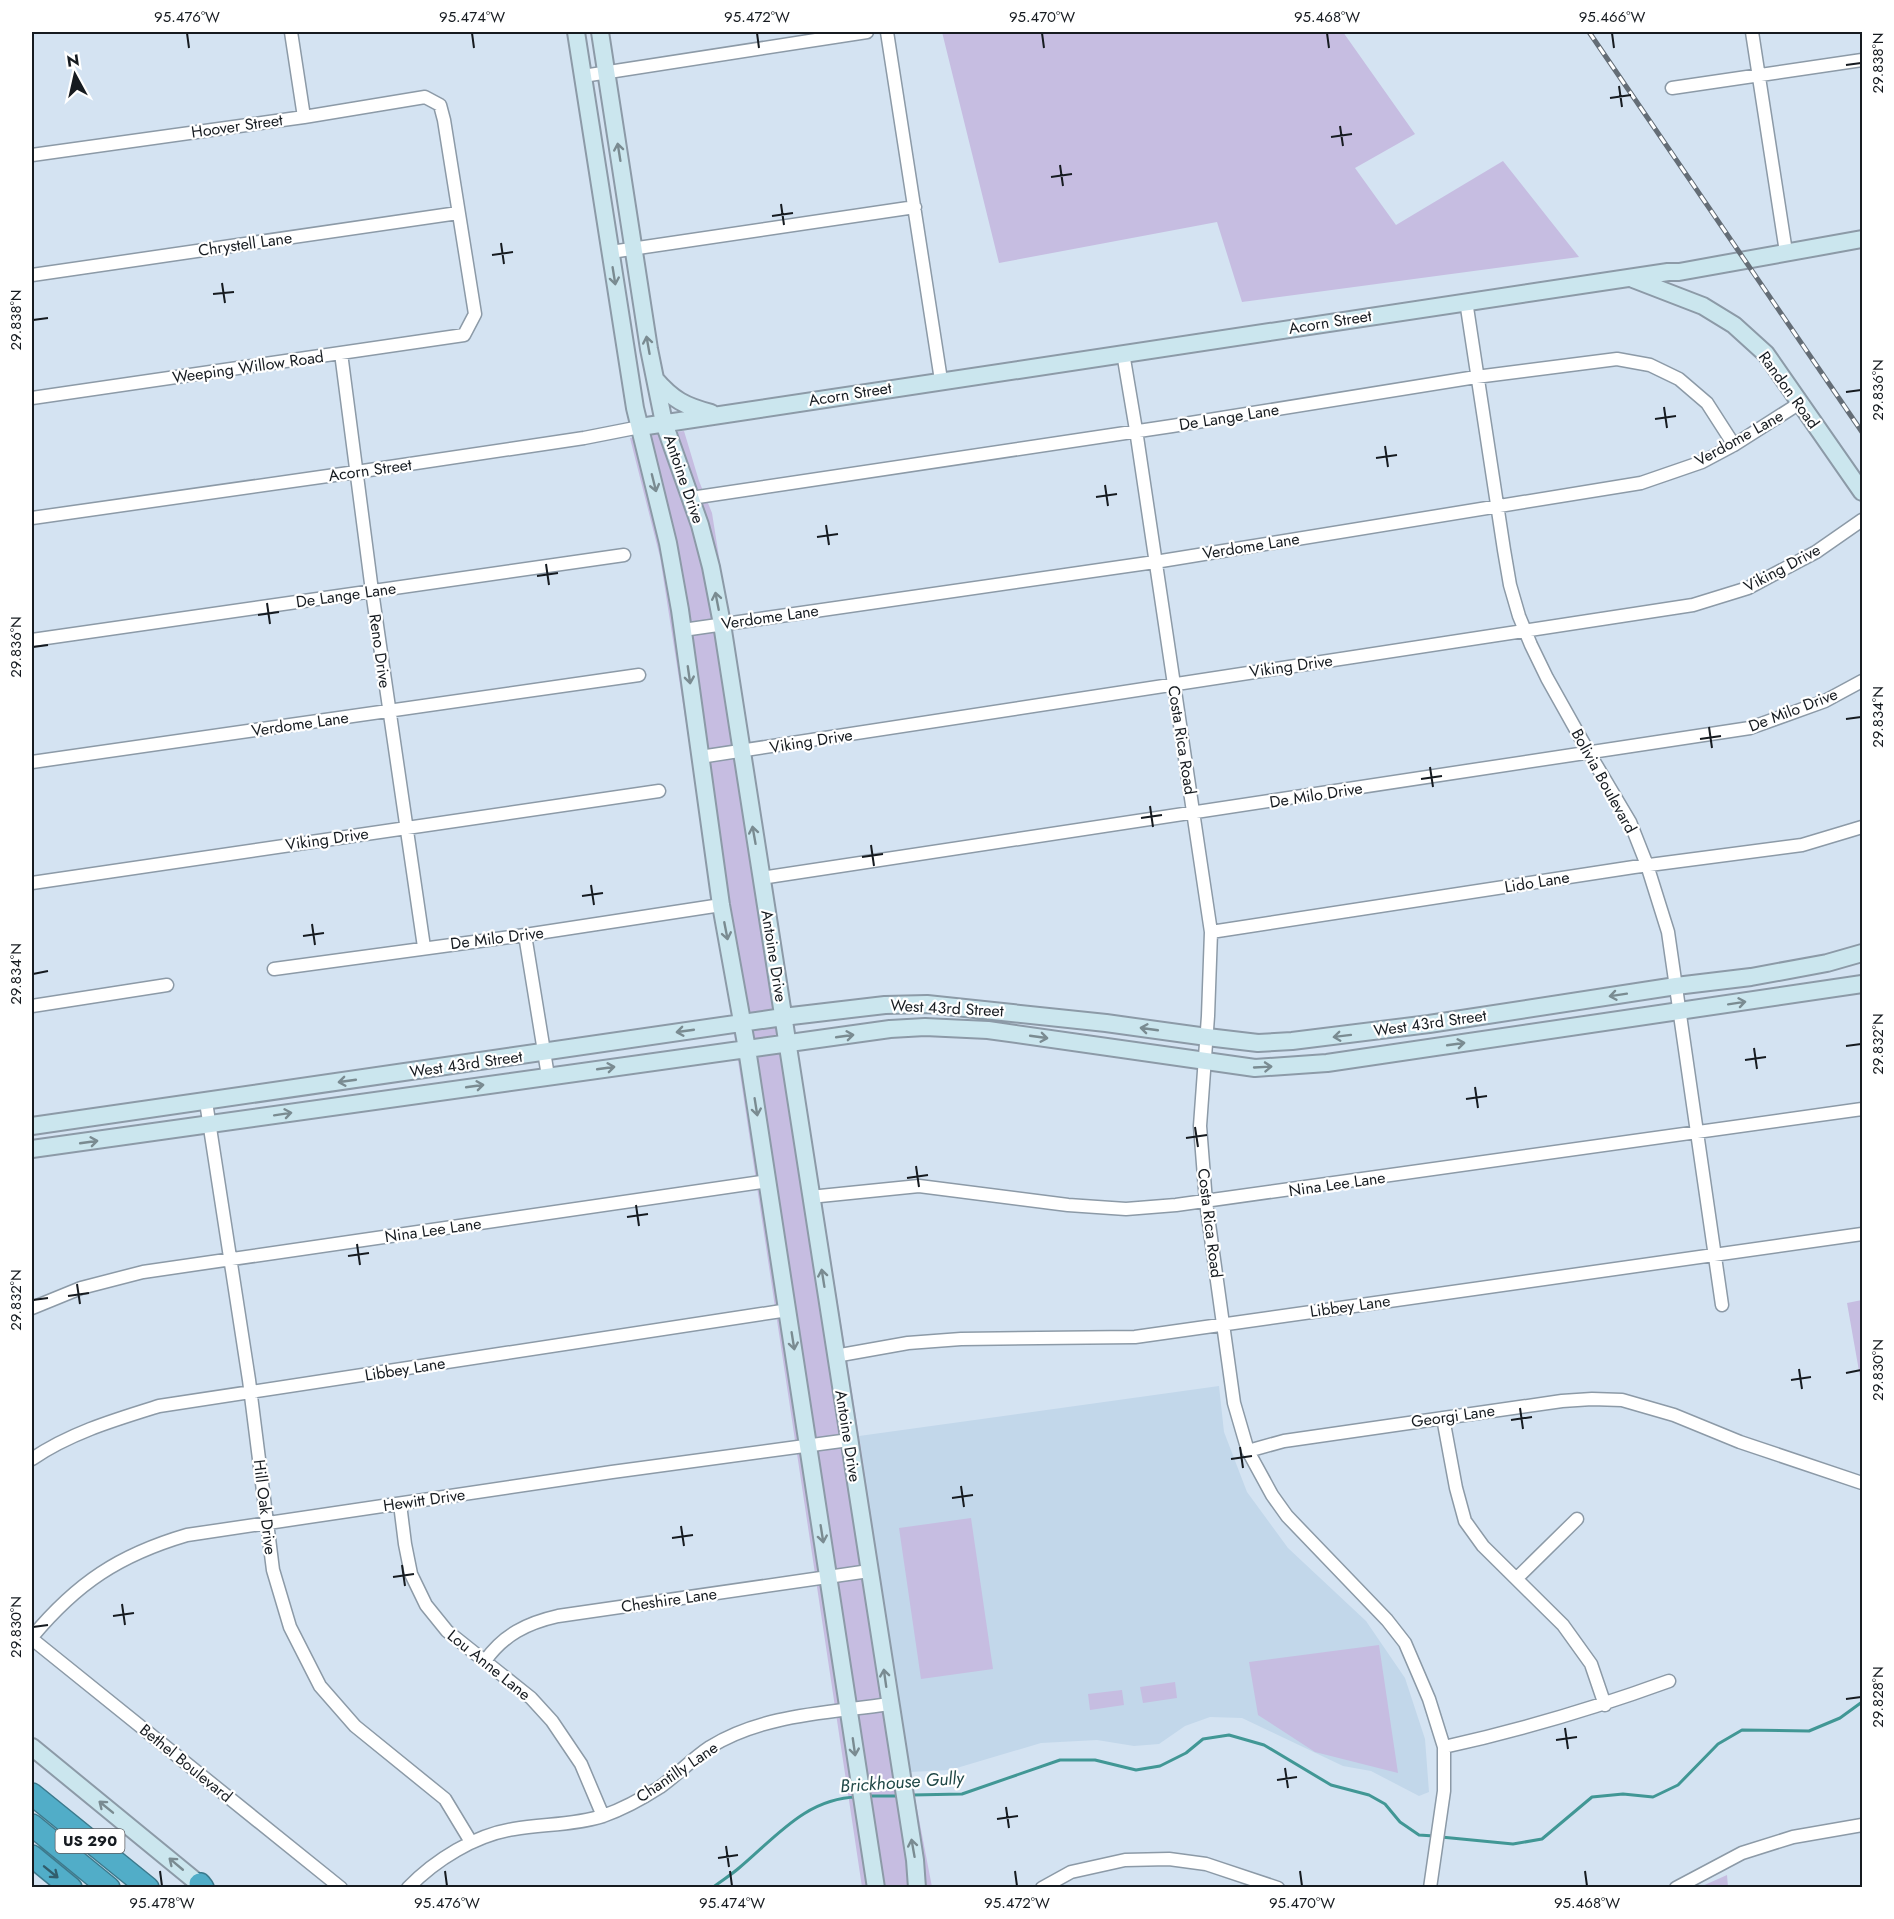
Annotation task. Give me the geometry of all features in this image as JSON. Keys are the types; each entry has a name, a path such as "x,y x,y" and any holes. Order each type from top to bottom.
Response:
{"highway":[{"name":"US 290","path":"32,1794 147,1887"},
{"path":"32,1826 109,1887"},
{"name":"US 290","path":"32,1856 71,1887"}],"main road":[{"name":"Antoine Drive","path":"576,32 627,355 652,425 668,456 679,465 691,498 711,567 722,624 900,1777 915,1860 917,1887"},
{"name":"Antoine Drive","path":"600,32 655,379 652,425 721,905 743,1023 768,1181 876,1887"},
{"name":"Acorn Street","path":"652,425 1466,301 1679,272 1863,239"},
{"name":"Randon Road","path":"1632,278 1703,306 1734,325 1766,354 1863,492"},
{"path":"655,379 667,393 681,403 718,415"},
{"name":"West 43rd Street","path":"32,1126 783,1017 885,1005 927,1004 990,1009 1258,1043 1430,1024 1676,986 1751,977 1827,963 1863,953"},
{"path":"1827,963 1831,988"},
{"name":"West 43rd Street","path":"32,1149 890,1029 925,1027 988,1030 1255,1068 1327,1063 1863,984"},
{"path":"988,1030 990,1009"},
{"path":"1430,1024 1433,1047"},
{"path":"375,1077 378,1100"},
{"path":"32,1747 203,1886"}],"street":[{"path":"291,32 304,117"},
{"path":"583,76 867,32"},
{"path":"887,32 940,380"},
{"path":"1752,32 1786,252"},
{"path":"1672,88 1863,60"},
{"name":"Hoover Street","path":"32,155 304,117 425,97 440,105 458,213"},
{"path":"611,252 915,207"},
{"name":"Chrystell Lane","path":"32,275 458,213"},
{"name":"Weeping Willow Road","path":"32,398 464,335 475,314 458,213"},
{"name":"Bolivia Boulevard","path":"1466,301 1509,585 1525,632 1547,678 1630,822 1647,865 1668,932 1722,1305"},
{"name":"Reno Drive","path":"341,353 372,591 424,947"},
{"name":"Costa Rica Road","path":"1123,353 1211,932 1200,1126 1206,1202 1234,1403 1248,1451 1272,1495 1287,1516 1387,1620 1404,1643 1429,1699 1444,1747 1444,1791 1430,1887"},
{"name":"De Lange Lane","path":"691,498 1172,426 1476,377 1617,359 1650,365 1679,379 1707,403 1734,445"},
{"name":"Verdome Lane","path":"683,630 1155,562 1641,483 1702,462 1734,445 1800,403"},
{"name":"Acorn Street","path":"32,518 584,438 652,425"},
{"name":"Viking Drive","path":"700,757 1693,605 1748,588 1816,552 1863,520"},
{"name":"De Lange Lane","path":"32,640 624,555"},
{"name":"Verdome Lane","path":"32,762 639,675"},
{"name":"De Milo Drive","path":"761,878 1750,728 1825,701 1863,681"},
{"name":"Viking Drive","path":"32,883 659,792"},
{"name":"Lido Lane","path":"1211,932 1647,865 1802,845 1863,827"},
{"name":"De Milo Drive","path":"274,969 525,935 721,905"},
{"path":"525,935 549,1076"},
{"path":"32,1006 167,985"},
{"name":"Hill Oak Drive","path":"206,1102 250,1392 273,1570 290,1627 320,1686 355,1726 446,1799 471,1842"},
{"name":"Nina Lee Lane","path":"810,1197 918,1186 1068,1205 1126,1209 1206,1202 1863,1109"},
{"name":"Nina Lee Lane","path":"32,1308 81,1288 143,1272 768,1181"},
{"name":"Libbey Lane","path":"835,1356 908,1343 961,1339 1135,1336 1863,1234"},
{"name":"Libbey Lane","path":"32,1459 46,1449 99,1424 159,1406 788,1310"},
{"name":"Georgi Lane","path":"1248,1451 1284,1441 1562,1401 1623,1400 1674,1415 1740,1442 1863,1483"},
{"path":"1443,1418 1456,1488 1466,1521 1483,1546 1563,1625 1592,1664 1605,1705"},
{"name":"Hewitt Drive","path":"32,1638 64,1601 91,1579 118,1562 156,1544 187,1535 612,1472 849,1440"},
{"name":"Lou Anne Lane","path":"400,1504 411,1574 426,1605 447,1631 531,1698 552,1721 581,1764 603,1816"},
{"path":"1517,1578 1577,1519"},
{"name":"Cheshire Lane","path":"484,1661 494,1648 512,1632 537,1620 869,1571"},
{"name":"Bethel Boulevard","path":"32,1638 340,1887"},
{"path":"1444,1747 1513,1731 1605,1705 1669,1681"},
{"name":"Chantilly Lane","path":"408,1887 418,1877 471,1842 510,1830 603,1816 660,1787 710,1747 770,1721 889,1704"},
{"path":"1676,1887 1742,1853 1793,1837 1863,1825"},
{"path":"1042,1887 1071,1872 1125,1860 1169,1858 1206,1864 1278,1887"}],"shaded area":[{"path":"942,32 1343,32 1415,134 1355,168 1396,225 1503,161 1579,257 1242,302 1217,222 999,263"},
{"path":"684,431 699,481 712,513 859,1436 910,1772 932,1887 862,1887 660,557 630,438"},
{"path":"1862,1300 1862,1388 1847,1303"},
{"path":"1219,1386 1224,1432 1247,1492 1288,1548 1366,1621 1405,1678 1425,1739 1429,1792 1419,1796 1371,1771 1343,1766 1242,1718 1210,1717 1185,1726 1159,1744 1134,1746 1097,1740 1041,1743 950,1770 910,1772 859,1436"},
{"path":"971,1518 993,1669 921,1679 899,1528"},
{"path":"1379,1645 1398,1773 1315,1752 1258,1715 1249,1662"},
{"path":"1175,1682 1177,1698 1143,1703 1140,1687"},
{"path":"1122,1690 1124,1705 1090,1710 1088,1694"},
{"path":"1727,1875 1728,1887 1700,1887"}],"waterway":[{"name":"Brickhouse Gully","path":"1441,1837 1513,1844 1542,1839 1592,1797 1623,1794 1653,1797 1678,1785 1718,1744 1742,1730 1809,1731 1840,1718 1862,1702"},
{"name":"Brickhouse Gully","path":"912,1795 962,1794 1060,1760 1095,1760 1136,1770 1160,1766 1186,1753 1203,1739 1229,1735 1264,1745 1331,1785 1369,1795 1385,1804 1400,1822 1419,1835 1434,1836"},
{"name":"Brickhouse Gully","path":"867,1796 899,1796"},
{"name":"Brickhouse Gully","path":"712,1888 807,1812 822,1804 857,1797"}],"railway":[{"path":"1589,32 1862,432"}]}
